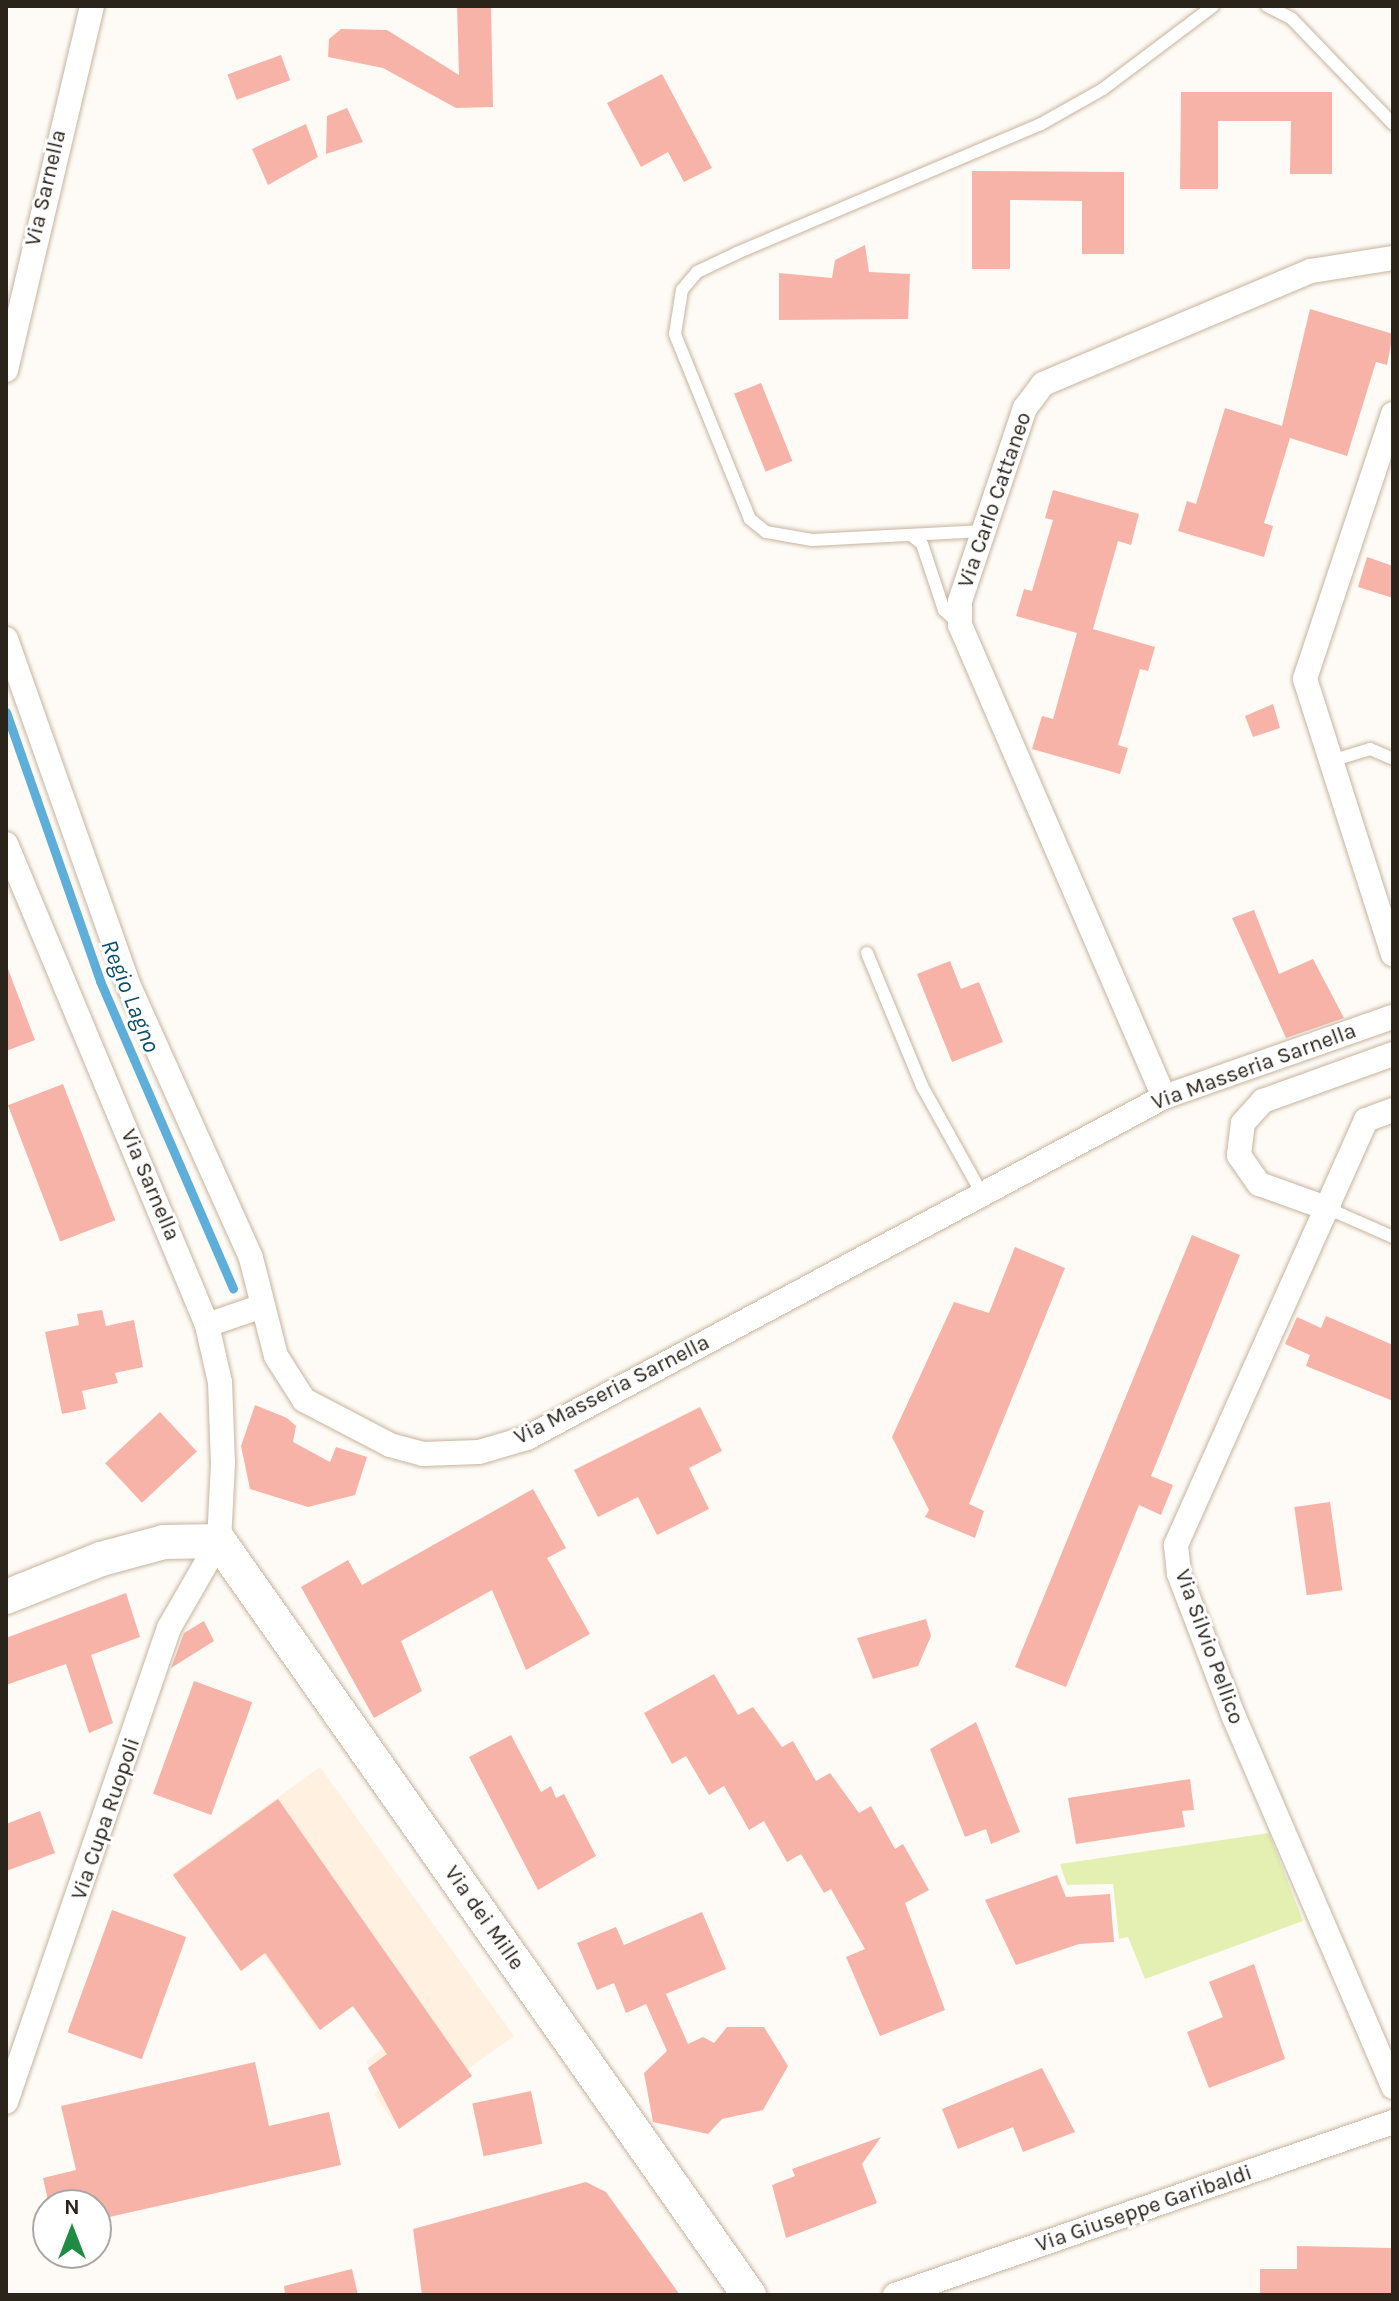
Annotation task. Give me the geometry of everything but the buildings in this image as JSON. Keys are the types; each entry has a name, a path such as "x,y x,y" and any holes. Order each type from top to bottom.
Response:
{"street":[{"name":"Via Sarnella","path":"6,370 92,6"},
{"name":"Via Carlo Cattaneo","path":"960,625 960,601 1025,408 1043,384 1311,271 1393,258"},
{"path":"1393,414 1305,679 1393,954"},
{"path":"960,625 1164,1097"},
{"name":"Via Masseria Sarnella","path":"6,639 73,842 251,1258 260,1307 276,1356 304,1400 390,1445 423,1454 479,1452 527,1438 1164,1097 1393,1017"},
{"name":"Via Sarnella","path":"6,844 207,1325 222,1414 219,1541"},
{"path":"1329,1209 1259,1184 1239,1155 1243,1123 1263,1101 1393,1054"},
{"name":"Via Silvio Pellico","path":"1393,1110 1366,1120 1329,1209 1176,1545 1179,1574 1234,1717 1393,2087"},
{"path":"207,1325 260,1307"},
{"path":"6,1597 113,1555 164,1542 219,1541"},
{"name":"Via Cupa Ruopoli","path":"6,2102 169,1628 219,1541"},
{"name":"Via dei Mille","path":"219,1541 749,2295"},
{"name":"Via Giuseppe Garibaldi","path":"895,2295 1393,2122"}],"lane":[{"path":"984,531 812,540 766,532 750,519 675,334 682,290 697,272 737,253 1041,124 1103,89 1213,6"},
{"path":"1267,6 1292,19 1393,124"},
{"path":"911,535 922,544 944,610 960,625"},
{"path":"1331,761 1370,749 1393,759"},
{"path":"867,953 922,1086 982,1194"},
{"path":"1329,1209 1393,1237"}],"shaded area":[{"path":"320,1767 514,2036 394,2122 374,2094 384,2087 366,2062 384,2048 352,2005 317,2029 262,1952 240,1968 172,1874"}],"green space":[{"path":"1269,1833 1303,1921 1145,1979 1128,1937 1119,1939 1113,1884 1067,1885 1060,1864"}],"waterway":[{"name":"Regio Lagno","path":"6,712 100,981 233,1288"}]}
